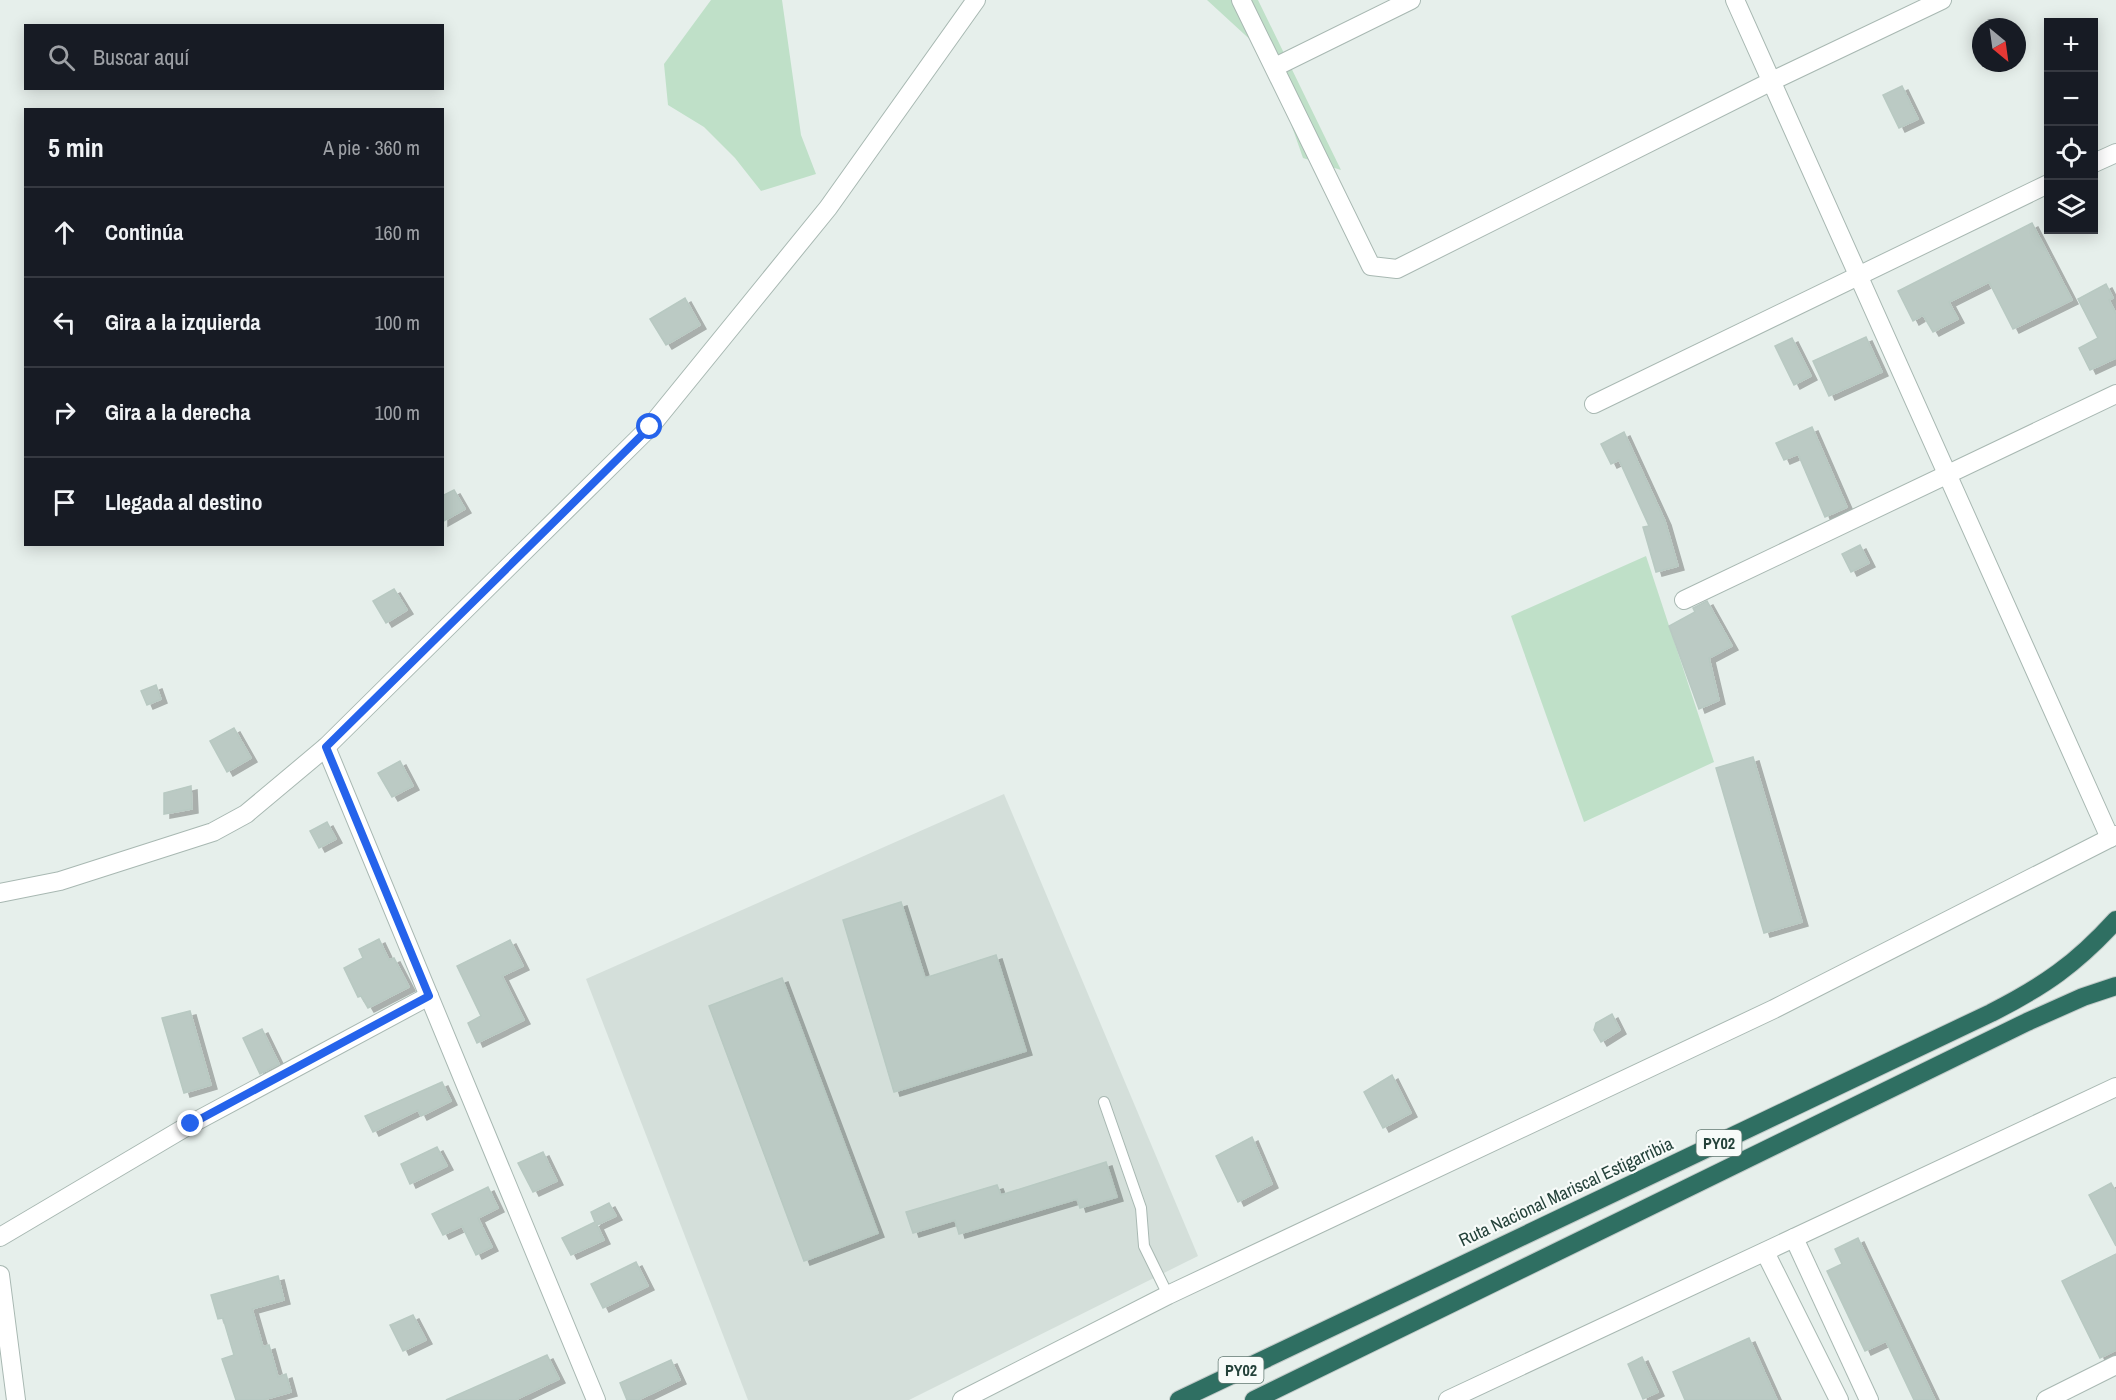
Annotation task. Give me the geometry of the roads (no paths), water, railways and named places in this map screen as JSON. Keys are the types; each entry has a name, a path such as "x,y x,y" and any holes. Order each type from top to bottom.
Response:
{"highway":[{"name":"Ruta Nacional Mariscal Estigarribia","path":"1179,1400 2037,990 2085,954 2116,920"},
{"name":"PY02","path":"1254,1400 2027,1022 2083,997 2116,986"}],"street":[{"path":"0,893 70,878 213,832 246,814 326,747 650,427 828,208 976,0"},
{"path":"1241,0 1371,266 1397,270 1772,81 1942,0"},
{"path":"1275,67 1410,0"},
{"path":"962,1400 1167,1295 1774,1009 2113,837 1735,0"},
{"path":"2098,161 2116,153"},
{"path":"1594,404 2044,186"},
{"path":"1684,600 2116,394"},
{"path":"326,747 596,1400"},
{"path":"0,1237 191,1124 429,996"},
{"path":"1448,1400 2116,1087"},
{"path":"1794,1238 1869,1400"},
{"path":"1765,1252 1839,1400"},
{"path":"0,1275 16,1400"},
{"path":"2046,1400 2116,1365"}],"lane":[{"path":"1104,1102 1141,1208 1144,1246 1167,1295"}]}
